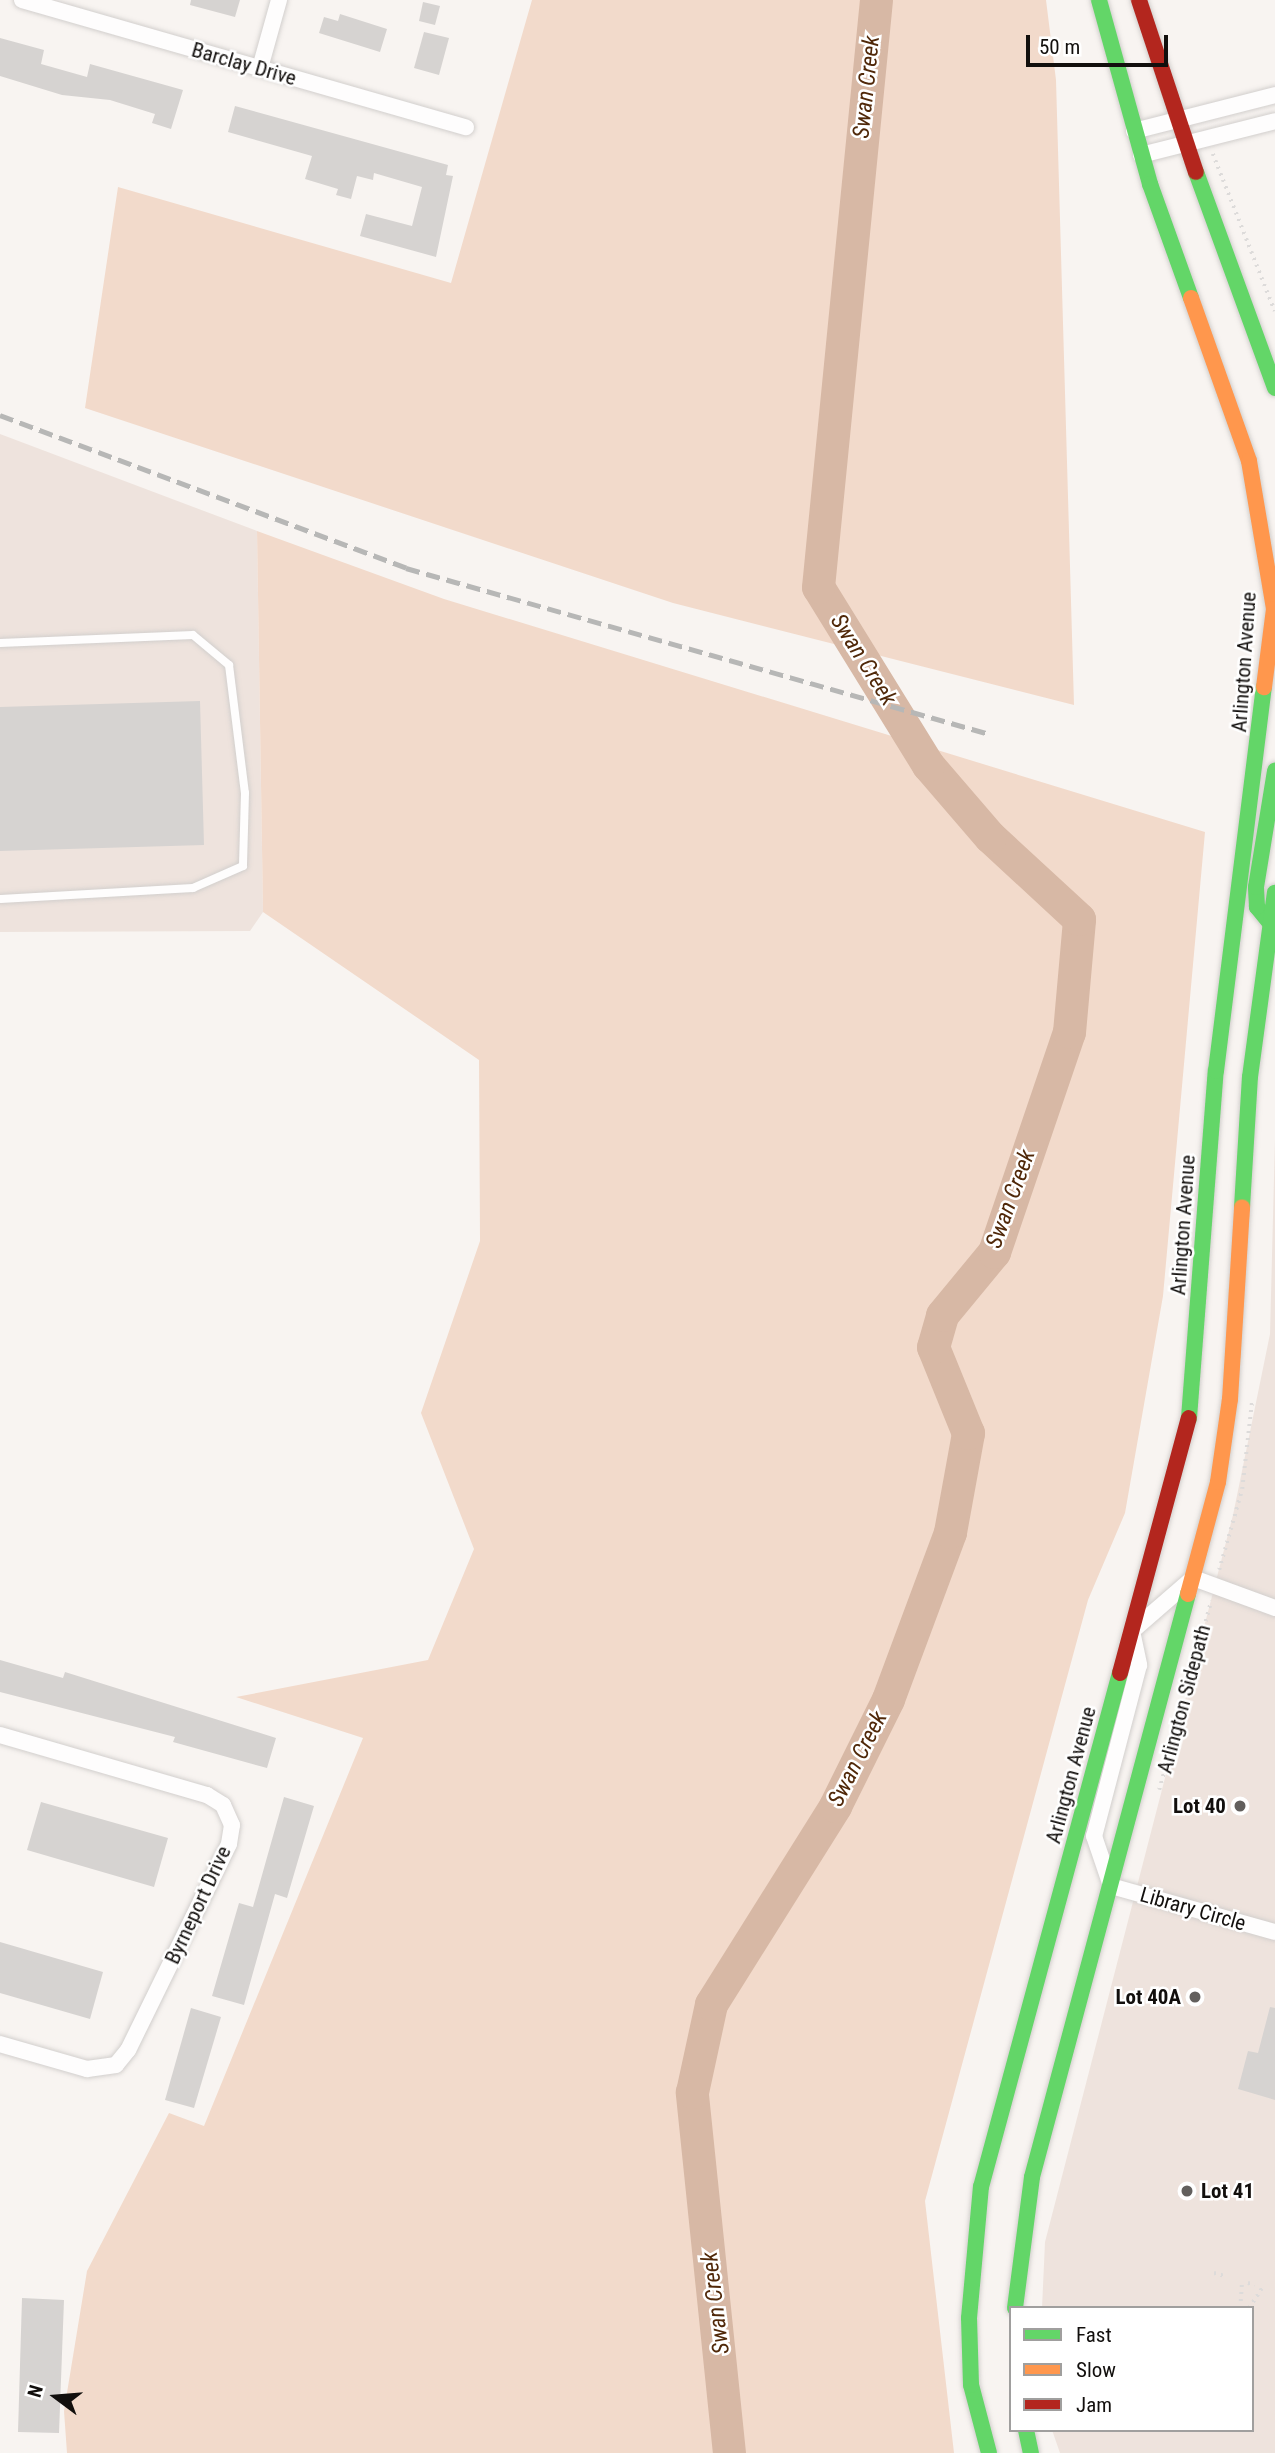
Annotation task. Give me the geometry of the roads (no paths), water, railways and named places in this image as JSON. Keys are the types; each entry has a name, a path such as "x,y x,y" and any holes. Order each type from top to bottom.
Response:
{"street":[{"name":"Barclay Drive","path":"22,0 466,127"},
{"path":"260,68 279,0"},
{"name":"Arlington Avenue","path":"989,2453 971,2385 969,2318 981,2187 1189,1417 1216,1071 1274,611 1267,542 1249,460 1141,155 1099,0"},
{"path":"1139,0 1185,143 1275,388"},
{"path":"1134,131 1275,95"},
{"path":"1141,155 1275,121"},
{"path":"1273,924 1257,906 1256,887 1275,771"},
{"path":"1015,2306 1032,2177 1193,1578 1226,1439 1250,1077 1273,924 1275,893"},
{"path":"1111,1886 1094,1836 1139,1665 1132,1631 1158,1602 1193,1578"},
{"path":"1193,1578 1275,1608"},
{"name":"Byrneport Drive","path":"0,1735 207,1795 223,1805 232,1825 229,1844 128,2050 116,2065 88,2068 0,2044"},
{"name":"Library Circle","path":"1111,1886 1275,1932"},
{"path":"1027,2432 1031,2453"}],"lane":[{"path":"0,643 193,635 229,665 245,793 243,866 205,883 192,888 0,899"}],"waterway":[{"name":"Swan Creek","path":"729,2453 692,2092 711,2004 835,1806 888,1699 950,1532 968,1433 933,1347 942,1315 994,1252 1069,1032 1079,919 990,837 928,765 818,587 876,0"}],"railway":[{"path":"0,415 406,568 986,733"}],"place":[{"name":"Lot 40","path":"1240,1806"},
{"name":"Lot 40A","path":"1195,1997"},
{"name":"Lot 41","path":"1187,2191"}]}
